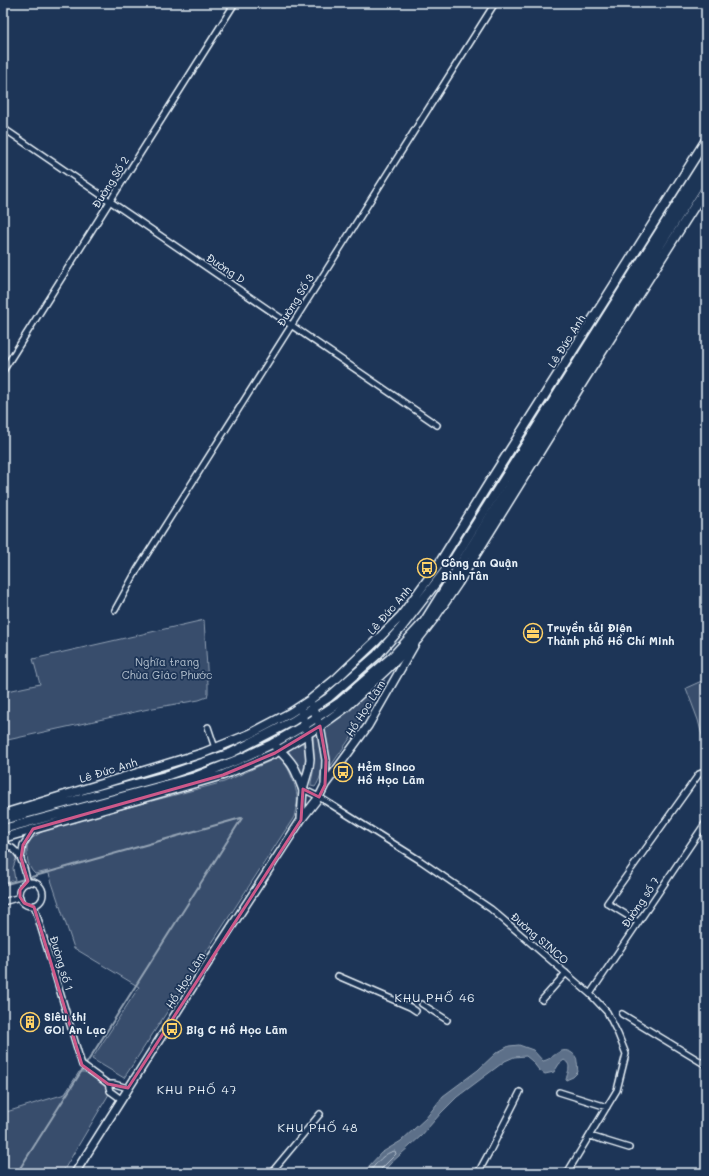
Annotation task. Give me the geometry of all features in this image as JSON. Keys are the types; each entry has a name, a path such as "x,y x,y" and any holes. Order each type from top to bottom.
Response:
{"highway":[{"name":"Lê Đức Anh","path":"312,704 401,616 428,581 706,140"},
{"name":"Lê Đức Anh","path":"3,820 165,776 212,760 245,746 312,704 334,694 390,642 452,562 706,158"},
{"path":"318,722 392,657 421,627 706,172"},
{"path":"3,829 195,777 242,758 306,729 344,708 388,669 418,639 458,583 584,380 706,188"},
{"path":"418,639 421,627"},
{"name":"Lê Đức Anh","path":"3,814 215,748 301,711"},
{"path":"3,838 223,775 279,750 306,729"},
{"path":"272,744 294,767 303,789"}],"main road":[{"name":"Hồ Học Lãm","path":"75,1173 204,969 301,820 319,797 325,785 368,726 418,639"},
{"name":"Hồ Học Lãm","path":"312,704 318,722 326,760 325,785"},
{"name":"Hồ Học Lãm","path":"301,711 310,747 309,768 303,789 301,820"}],"street":[{"name":"Đường Số 2","path":"3,371 235,3"},
{"name":"Đường Số 3","path":"115,610 137,570 495,3"},
{"name":"Đường D","path":"3,128 437,425"},
{"path":"208,727 215,748"},
{"path":"638,922 607,903 699,774 704,772 706,774"},
{"name":"Đường SINCO","path":"303,789 319,797 421,861 490,909 590,994 607,1012 626,1054 617,1090 567,1173"},
{"name":"Đường số 7","path":"590,994 706,822"},
{"path":"28,882 21,858 22,845 33,829"},
{"path":"3,845 13,848 21,858"},
{"path":"28,882 36,883 42,889 41,901 34,905 27,905 21,901 20,890 28,882"},
{"path":"3,902 20,897"},
{"name":"Đường số 1","path":"34,905 82,1065 108,1084 128,1088"},
{"path":"542,1000 566,973"},
{"path":"338,976 416,1011"},
{"path":"422,1004 446,1020"},
{"path":"622,1014 706,1065"},
{"name":"Đường số 1","path":"108,1084 110,1091 121,1099"},
{"path":"478,1173 520,1092"},
{"path":"559,1092 607,1107"},
{"path":"271,1173 320,1114"},
{"path":"590,1136 628,1148"}],"highlighted area":[{"path":"320,726 326,760 325,785 319,797 303,789 301,820 128,1088 108,1084 82,1065 34,907 24,903 20,897 20,890 28,881 21,858 23,845 33,829 223,775 275,753"}],"green space":[{"name":"Nghĩa trang Chùa Giác Phước","path":"204,620 208,684 207,697 199,700 153,708 3,741 3,692 40,684 33,659"},
{"path":"706,679 706,751 698,720 686,688"},
{"path":"385,680 353,734 330,767 324,725 355,705"},
{"path":"317,734 320,740 323,761 321,775 315,787 311,786 311,782 313,773 313,736"},
{"path":"302,741 305,750 305,758 302,775 285,747"},
{"path":"279,757 290,772 295,786 297,804 294,817 124,1078 92,1059 139,987 74,948 48,871 35,874 28,863 28,841 46,829 224,782"},
{"path":"9,849 17,856 13,868 15,880 3,884 3,850"},
{"path":"79,1072 87,1072 107,1085 109,1094 62,1173 3,1173 3,1113 65,1094"}],"water":[{"path":"519,1045 533,1050 543,1061 560,1051 568,1051 576,1058 578,1072 573,1077 566,1080 569,1067 567,1062 564,1060 559,1064 554,1072 545,1074 539,1070 526,1056 514,1057 505,1061 457,1097 421,1136 382,1173 365,1173 369,1166 381,1153 401,1141 426,1118 443,1096 478,1070 496,1053 509,1046"}],"waterway":[{"path":"3,885 241,818"},
{"path":"17,1173 242,818"}],"place":[{"name":"Công an Quận Bình Tân","path":"427,568"},
{"name":"Truyền tải Điện Thành phố Hồ Chí Minh","path":"533,633"},
{"name":"Hẻm Sinco Hồ Học Lãm","path":"343,772"},
{"name":"Siêu thị GO! An Lạc","path":"30,1022"},
{"name":"Big C Hồ Học Lãm","path":"172,1029"}],"district":[{"name":"KHU PHỐ 46","path":"435,997"},
{"name":"KHU PHỐ 47","path":"197,1089"},
{"name":"KHU PHỐ 48","path":"318,1127"}]}
